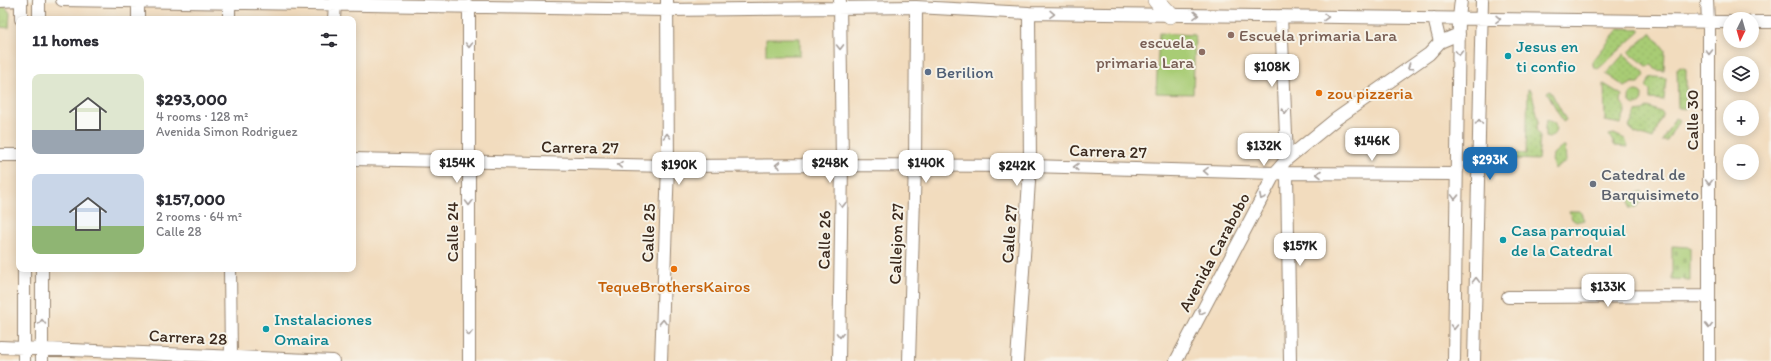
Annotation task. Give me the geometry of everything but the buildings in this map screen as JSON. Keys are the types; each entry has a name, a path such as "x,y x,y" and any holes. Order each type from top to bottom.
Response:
{"street":[{"path":"0,1 20,0 21,16"},
{"path":"39,0 39,16"},
{"path":"62,0 230,1 469,6 840,4 1029,13 1723,22"},
{"path":"1156,0 1170,15"},
{"path":"1454,361 1459,18 1462,0"},
{"path":"1474,361 1482,0"},
{"name":"Calle 30","path":"1707,0 1709,22 1709,361"},
{"path":"138,1 138,16"},
{"path":"229,16 230,1"},
{"path":"334,16 335,4"},
{"name":"Calle 26","path":"840,4 842,164 840,361"},
{"name":"Calle 25","path":"661,361 668,166 667,5"},
{"name":"Calle 24","path":"469,6 469,361"},
{"name":"Callejon 27","path":"909,361 915,165 916,7"},
{"name":"Calle 27","path":"1017,361 1030,166 1029,13"},
{"path":"1281,16 1287,159"},
{"path":"1434,18 1440,42"},
{"path":"1759,22 1771,22"},
{"name":"Avenida Carabobo","path":"1176,361 1281,174 1287,159 1336,119 1429,54 1440,42 1459,34"},
{"path":"0,155 16,155"},
{"name":"Carrera 27","path":"356,159 668,166 842,164 1030,166 1281,174 1456,174"},
{"path":"1281,174 1290,361"},
{"path":"24,272 24,361"},
{"path":"42,272 42,361"},
{"path":"230,272 231,356"},
{"path":"1508,297 1709,296"},
{"path":"0,347 42,347"},
{"name":"Carrera 28","path":"42,347 231,356 248,360 333,361"}],"green space":[{"path":"5,6 10,13 9,28 0,27 0,7"},
{"path":"1619,28 1640,29 1640,32 1598,69 1593,66 1593,61"},
{"path":"1651,32 1665,50 1664,71 1656,70 1652,65 1647,66 1629,52"},
{"path":"1159,33 1195,35 1193,94 1156,93"},
{"path":"766,38 800,38 800,55 766,55"},
{"path":"1624,54 1644,72 1645,75 1639,83 1632,83 1625,87 1606,74"},
{"path":"1681,67 1686,69 1686,109 1678,108 1677,69"},
{"path":"1650,78 1666,78 1664,100 1650,99 1650,91 1646,87"},
{"path":"1604,84 1622,95 1621,102 1626,109 1621,124 1605,121"},
{"path":"1528,89 1531,90 1539,121 1536,129 1540,137 1538,160 1513,159 1514,153 1526,154"},
{"path":"1550,90 1566,120 1563,122 1547,92"},
{"path":"1633,91 1639,91 1643,95 1643,101 1639,105 1633,105 1629,101 1629,95"},
{"path":"1648,107 1663,113 1653,139 1635,133 1629,127 1636,112 1643,111"},
{"path":"1675,118 1679,120 1667,141 1662,141"},
{"path":"1547,120 1554,123 1556,127 1554,134 1549,138 1545,137 1545,126"},
{"path":"1614,134 1625,139 1628,147 1615,146 1609,135"},
{"path":"1561,147 1565,147 1566,162 1554,169 1552,162 1553,154"},
{"path":"1642,191 1643,197 1641,203 1637,207 1630,209 1629,197"},
{"path":"1569,211 1580,211 1584,220 1576,222 1572,219"},
{"path":"1672,246 1690,247 1690,280 1672,279"}],"place":[{"name":"Escuela primaria Lara","path":"1231,35"},
{"name":"escuela primaria Lara","path":"1202,52"},
{"name":"Jesus en ti confio","path":"1508,56"},
{"name":"Berilion","path":"928,72"},
{"name":"zou pizzeria","path":"1319,93"},
{"name":"Catedral de Barquisimeto","path":"1593,184"},
{"name":"Casa parroquial de la Catedral","path":"1503,240"},
{"name":"TequeBrothersKairos","path":"674,269"},
{"name":"Instalaciones Omaira","path":"266,329"}]}
